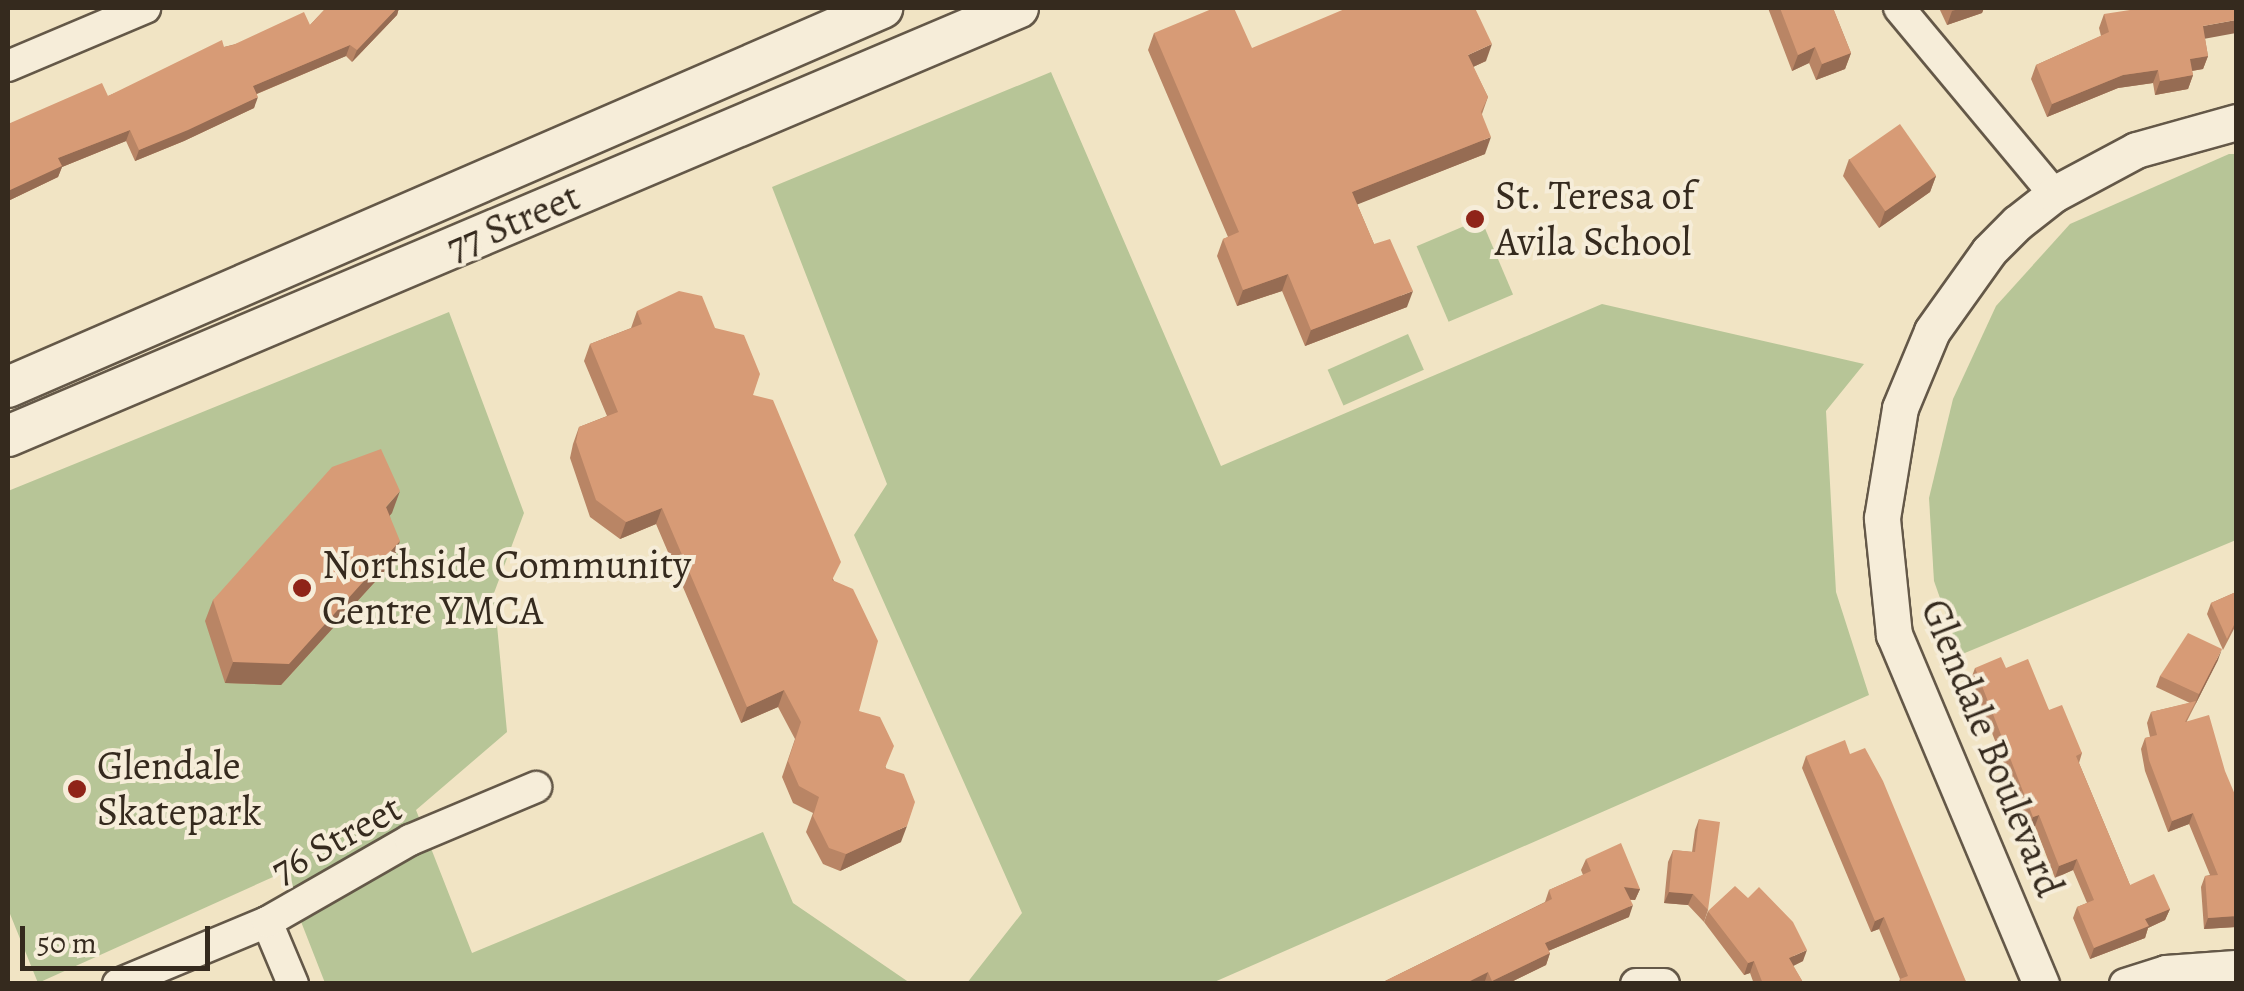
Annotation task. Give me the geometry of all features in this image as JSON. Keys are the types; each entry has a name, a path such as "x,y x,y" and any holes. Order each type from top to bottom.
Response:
{"main road":[{"name":"77 Street","path":"12,384 882,8"},
{"name":"77 Street","path":"8,436 1018,8"}],"street":[{"path":"8,66 145,8"},
{"path":"1900,8 2054,194"},
{"name":"Glendale Boulevard","path":"2041,984 1894,635 1882,518 1900,408 1932,332 1989,251 2054,194 2136,150 2236,122"},
{"name":"76 Street","path":"118,984 267,922 410,840 536,787"},
{"path":"267,922 294,984"},
{"path":"2125,984 2166,972 2236,966"},
{"path":"1636,984 1664,984"}],"green space":[{"path":"1051,72 1221,466 1602,304 1864,364 1826,411 1836,592 1869,695 1212,983 967,983 1022,913 854,535 887,484 772,187"},
{"path":"2236,154 2236,540 1960,655 1934,581 1929,498 1953,399 1996,306 2070,224"},
{"path":"1481,219 1513,294 1449,322 1417,246"},
{"path":"449,312 524,513 494,593 507,732 416,810 472,953 763,832 793,903 910,983 325,983 282,873 38,983 8,909 8,491"},
{"path":"1408,334 1424,370 1343,405 1328,370"}],"building":[{"path":"326,8 397,8 357,50 350,45 253,86 258,97 188,130 139,150 130,130 58,158 62,166 8,191 8,124 102,83 108,96 222,40 224,47 233,45 304,12 310,25"},
{"path":"1214,8 1234,8 1252,48 1347,8 1475,8 1492,44 1468,55 1488,97 1481,112 1491,137 1352,192 1374,244 1390,239 1413,291 1311,330 1288,274 1243,290 1223,239 1239,232 1154,33"},
{"path":"1780,8 1833,8 1851,53 1822,64 1815,47 1798,55"},
{"path":"2143,8 2236,8 2236,20 2203,26 2208,56 2190,59 2193,75 2160,81 2158,70 2123,75 2052,104 2036,65 2109,32 2104,14"},
{"path":"1900,124 1936,176 1885,211 1849,160"},
{"path":"679,291 702,296 715,328 744,335 760,374 753,395 773,400 841,562 832,580 853,589 878,641 859,711 880,717 894,746 885,768 904,774 915,802 907,826 846,854 829,848 813,816 819,797 799,786 788,761 801,722 784,690 747,707 662,508 626,522 596,500 576,442 579,427 618,412 590,344 642,324 637,311"},
{"name":"Northside Community Centre YMCA","path":"381,449 400,491 386,507 400,541 289,664 233,662 213,600 332,467"},
{"path":"2236,592 2236,621 2227,639 2211,603"},
{"path":"2188,633 2222,649 2199,694 2160,676"},
{"path":"2001,657 2006,668 2028,659 2049,710 2062,705 2082,753 2076,756 2130,885 2154,874 2170,909 2145,919 2149,926 2094,948 2077,907 2094,900 2077,859 2059,866 2039,815 2033,817 1975,668"},
{"path":"2196,701 2185,722 2209,715 2236,797 2236,916 2208,918 2205,876 2218,875 2193,813 2172,821 2149,760 2145,738 2157,735 2151,712"},
{"path":"1845,740 1850,754 1865,748 1883,781 1967,984 1902,984 1900,979 1908,976 1884,917 1875,921 1806,756"},
{"path":"1699,819 1720,822 1708,910 1693,894 1669,892 1673,850 1695,852"},
{"path":"1621,843 1640,889 1624,887 1633,905 1545,943 1550,953 1492,981 1488,972 1464,984 1379,984 1552,899 1549,890 1591,871 1586,859"},
{"path":"1735,886 1748,898 1759,887 1793,922 1807,950 1789,958 1804,984 1763,984 1754,961 1748,963 1708,911"}],"place":[{"name":"St. Teresa of Avila School","path":"1475,219"},
{"name":"Northside Community Centre YMCA","path":"302,588"},
{"name":"Glendale Skatepark","path":"77,789"}]}
